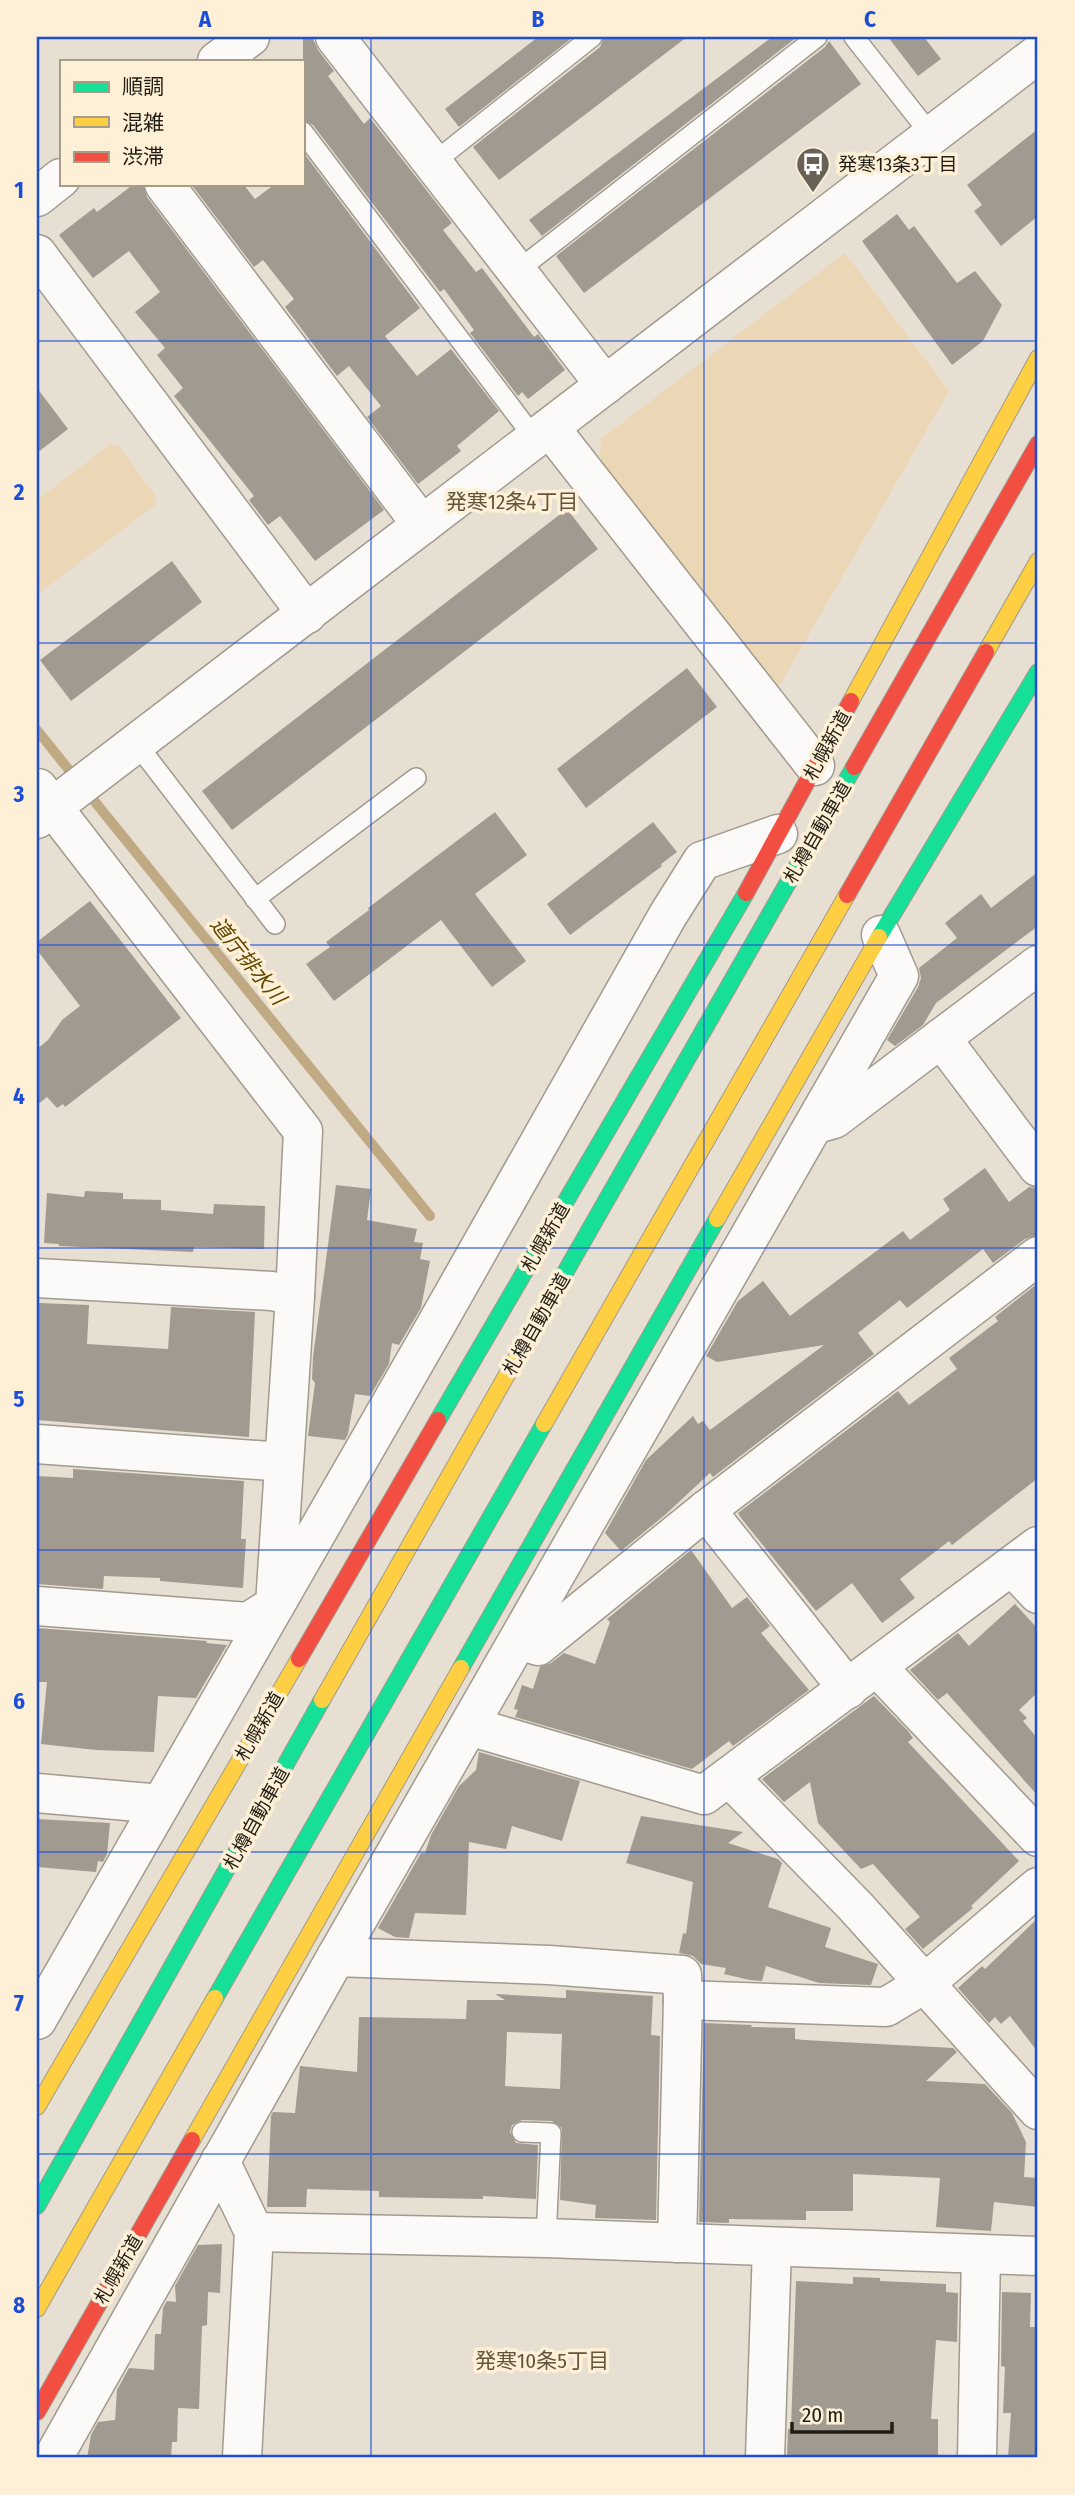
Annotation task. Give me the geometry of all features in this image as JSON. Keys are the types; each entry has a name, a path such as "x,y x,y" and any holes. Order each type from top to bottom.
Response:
{"highway":[{"name":"札幌新道","path":"37,2107 745,895 1038,358"},
{"name":"札樽自動車道","path":"37,2206 1038,444"},
{"path":"37,2309 1038,561"},
{"name":"札幌新道","path":"37,2412 848,989 1038,672"}],"street":[{"path":"342,39 433,163 605,385"},
{"path":"275,1605 303,1131 48,803 100,772 1038,54"},
{"path":"37,197 60,179"},
{"path":"166,186 422,525"},
{"path":"37,254 307,614"},
{"path":"542,433 815,766"},
{"path":"37,2020 667,915 702,861 778,834"},
{"path":"53,2458 220,2161 899,976 881,935"},
{"path":"814,1125 834,1119 1038,965"},
{"path":"941,1038 1038,1167"},
{"path":"519,1640 538,1647 706,1510 1038,1256"},
{"path":"37,1278 272,1291 295,1296"},
{"path":"37,1444 283,1479 332,1506"},
{"path":"706,1510 863,1678 1038,1837"},
{"path":"470,1726 704,1795 1025,1556 1038,1594"},
{"path":"37,1606 248,1622 275,1605"},
{"path":"729,1777 856,1907 1038,2110"},
{"path":"37,1793 161,1804"},
{"path":"683,2000 886,2007 924,1984 1038,1887"},
{"path":"337,1957 549,1965 682,1975 677,2243"},
{"path":"220,2161 254,2232 242,2458"},
{"path":"254,2232 546,2238 1038,2256"},
{"path":"765,2458 772,2247"},
{"path":"977,2458 981,2254"}],"lane":[{"path":"433,163 592,37"},
{"path":"517,271 817,37"},
{"path":"855,37 932,136"},
{"path":"304,133 542,433"},
{"path":"136,743 275,924"},
{"path":"255,899 416,778"},
{"path":"522,2132 551,2133 546,2238"}],"shaded area":[{"path":"845,253 949,391 777,690 600,461 601,439"},
{"path":"111,444 119,446 156,497 155,505 37,595 37,500"}],"building":[{"path":"303,37 312,37 334,71 328,76 364,124 370,118 452,223 443,230 476,272 482,268 534,337 538,334 565,370 528,399 522,392 518,396 470,333 474,330 444,289 440,292 313,125 304,120"},
{"path":"538,37 573,37 459,127 445,109"},
{"path":"604,37 687,37 499,180 473,147 600,47"},
{"path":"772,37 797,37 542,236 529,220"},
{"path":"888,37 924,37 941,59 918,76"},
{"path":"829,41 861,84 584,293 556,256 825,47"},
{"path":"1038,129 1038,216 1001,246 974,211 982,205 967,185"},
{"path":"304,153 420,308 385,336 417,376 451,349 499,411 457,446 461,451 418,484 367,417 381,406 349,366 337,376 285,307 294,299 263,260 254,267 193,186 245,186 255,199 272,186 304,186"},
{"path":"131,186 144,186 147,197 384,510 315,561 280,516 268,525 249,500 254,496 174,396 183,388 157,355 165,348 135,312 160,292 129,251 93,278 59,235 94,208 97,212"},
{"path":"897,214 909,230 914,226 957,283 975,271 1002,305 983,341 952,365 862,241"},
{"path":"37,388 68,429 37,453"},
{"path":"567,509 598,549 232,830 202,791"},
{"path":"172,561 202,602 71,701 40,660"},
{"path":"687,668 717,707 586,808 557,769"},
{"path":"495,812 527,855 475,894 526,961 492,987 441,920 334,1001 306,964 330,947 326,942 369,910 368,908"},
{"path":"653,822 677,852 570,935 547,904"},
{"path":"1038,872 1038,926 936,1003 923,1025 895,1046 887,1040 918,987 921,978 919,968 957,938 945,923 981,894 991,908"},
{"path":"90,901 181,1018 65,1107 63,1104 57,1108 47,1097 37,1105 37,1049 48,1040 62,1020 80,1006 37,950 37,942"},
{"path":"985,1168 1009,1202 1029,1187 1038,1188 1038,1235 1025,1239 993,1263 983,1249 907,1308 900,1300 858,1333 874,1354 713,1477 710,1473 621,1551 605,1533 646,1460 693,1416 698,1424 703,1421 710,1430 824,1345 717,1362 706,1356 738,1301 763,1281 790,1316 903,1231 910,1240 950,1210 943,1199"},
{"path":"336,1185 371,1189 367,1220 417,1229 414,1242 423,1243 420,1259 430,1261 421,1308 399,1345 392,1343 389,1364 370,1396 355,1394 345,1440 308,1436 315,1383 312,1379 313,1357"},
{"path":"85,1191 123,1193 123,1199 161,1200 161,1210 213,1214 214,1204 265,1206 264,1249 194,1247 193,1252 44,1243 47,1193 84,1197"},
{"path":"1038,1283 1038,1478 952,1545 949,1541 900,1579 915,1598 882,1623 852,1583 816,1611 738,1513 898,1391 909,1405 957,1369 949,1358 998,1321 995,1317"},
{"path":"39,1303 89,1305 87,1344 168,1349 171,1307 255,1312 249,1437 37,1420"},
{"path":"73,1469 244,1481 241,1539 246,1539 243,1588 160,1581 160,1578 104,1576 103,1589 37,1584 37,1476 73,1478"},
{"path":"691,1550 732,1608 747,1597 770,1626 761,1633 809,1690 733,1746 729,1741 692,1769 515,1717 518,1710 514,1709 522,1685 533,1689 540,1667 564,1653 595,1664 610,1622 607,1619"},
{"path":"1015,1604 1038,1629 1038,1692 1019,1710 1027,1718 1023,1721 1038,1739 1038,1796 947,1693 938,1700 910,1670 958,1633 969,1646"},
{"path":"37,1628 207,1641 206,1643 227,1645 196,1698 158,1696 154,1752 96,1750 41,1744 47,1682 37,1682"},
{"path":"874,1696 908,1731 913,1738 908,1742 1019,1861 971,1906 973,1908 923,1949 905,1929 920,1917 873,1864 861,1869 818,1823 810,1782 784,1802 762,1779"},
{"path":"479,1752 580,1781 562,1841 512,1826 506,1849 469,1842 466,1915 415,1913 409,1938 395,1937 378,1928 421,1853 425,1853 431,1835 459,1786 476,1770"},
{"path":"641,1816 743,1832 728,1843 778,1859 782,1863 768,1907 831,1928 825,1947 878,1964 871,1985 819,1983 766,1966 762,1981 750,1980 724,1974 726,1968 701,1964 693,1956 679,1953 683,1933 686,1934 693,1882 626,1863"},
{"path":"37,1819 110,1823 107,1854 103,1862 98,1861 96,1872 37,1867"},
{"path":"1038,1918 1038,2052 1010,2016 1001,2024 995,2017 989,2023 958,1988 982,1966 985,1969"},
{"path":"566,1990 653,1996 651,2035 660,2036 656,2220 595,2218 596,2205 560,2200 562,2128 552,2121 522,2120 512,2125 510,2132 516,2143 538,2145 536,2199 483,2196 483,2199 379,2197 379,2191 307,2189 306,2207 267,2207 271,2116 273,2112 295,2113 300,2066 357,2072 359,2017 466,2019 467,2000 505,2000 495,1994 566,1998","holes":["507,2032 562,2034 560,2089 505,2086"]},
{"path":"704,2023 795,2028 795,2039 804,2040 953,2048 957,2052 926,2081 985,2084 1012,2113 1026,2142 1024,2177 1038,2178 1038,2207 994,2202 991,2231 936,2227 940,2178 853,2174 853,2211 806,2211 806,2220 729,2219 729,2223 699,2222"},
{"path":"222,2244 220,2293 208,2292 207,2325 202,2326 199,2409 178,2408 177,2442 172,2442 171,2458 87,2458 91,2435 98,2422 115,2420 117,2390 129,2368 154,2370 155,2334 161,2334 163,2308 167,2301 176,2302 175,2286 198,2245"},
{"path":"853,2277 946,2284 946,2292 958,2293 957,2342 936,2340 931,2419 938,2419 938,2457 851,2455 851,2458 787,2458 788,2429 791,2429 796,2281 853,2284"},
{"path":"1002,2292 1031,2293 1030,2327 1038,2327 1038,2458 1008,2458 1011,2413 1003,2413 1005,2367 1001,2366"}],"waterway":[{"name":"道庁排水川","path":"37,730 77,780"},
{"name":"道庁排水川","path":"87,792 430,1216"}],"traffic: fast":[{"path":"879,937 1038,672"},
{"path":"538,1320 854,767"},
{"path":"438,1420 746,893"},
{"path":"461,1668 717,1219"},
{"path":"215,1998 544,1424"},
{"path":"37,2206 322,1700"}],"traffic: slow":[{"path":"851,701 1038,358"},
{"path":"986,652 1038,561"},
{"path":"544,1424 847,895"},
{"path":"717,1219 879,937"},
{"path":"322,1700 538,1320"},
{"path":"37,2107 299,1659"},
{"path":"192,2140 461,1668"},
{"path":"37,2309 215,1998"}],"traffic: jam":[{"path":"854,767 1038,444"},
{"path":"847,895 986,652"},
{"path":"746,893 851,701"},
{"path":"299,1659 438,1420"},
{"path":"37,2412 192,2140"}],"place":[{"name":"発寒13条3丁目","path":"813,194"}],"district":[{"name":"発寒12条4丁目","path":"512,502"},
{"name":"発寒10条5丁目","path":"542,2361"}]}
